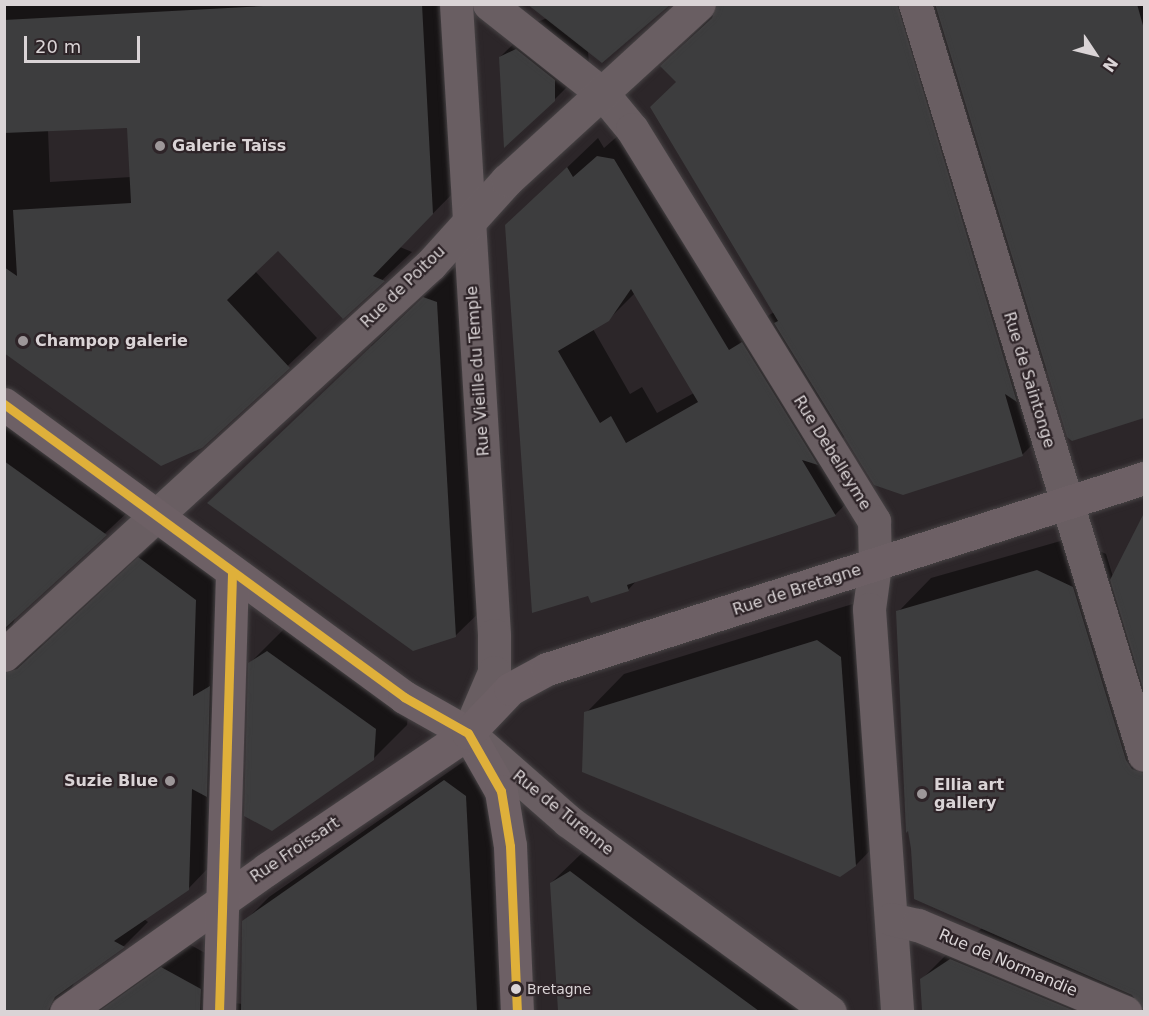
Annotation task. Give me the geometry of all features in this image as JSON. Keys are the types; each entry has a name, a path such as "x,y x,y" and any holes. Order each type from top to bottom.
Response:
{"street":[{"name":"Rue Vieille du Temple","path":"456,4 467,220 494,635 494,672 468,733"},
{"name":"Rue Debelleyme","path":"489,4 603,94 632,129 874,521 875,565 869,609 897,1011"},
{"name":"Rue de Poitou","path":"4,655 431,264 467,220 699,4"},
{"name":"Rue de Saintonge","path":"915,4 1144,755"},
{"name":"Rue de Turenne","path":"4,404 404,697 468,733 568,820 830,1011"},
{"name":"Rue de Bretagne","path":"468,733 510,689 547,669 1144,478"},
{"path":"219,1011 220,901 232,572"},
{"name":"Rue Froissart","path":"66,1011 220,901 468,733"},
{"path":"468,733 501,791 510,846 517,1011"},
{"name":"Rue de Normandie","path":"891,919 918,925 1125,1011"}],"building":[{"path":"300,4 422,4 433,214 373,276 385,281 343,319 278,251 227,300 290,368 202,448 161,466 4,353 4,267 17,276 13,210 131,203 127,128 4,133 4,20"},
{"path":"527,4 671,4 602,63"},
{"path":"717,4 897,4 1017,402 1005,394 1023,456 903,495 874,485 774,323 778,321 650,107 676,82 660,66 712,18"},
{"path":"935,4 1137,4 1144,29 1144,418 1072,441 1067,437"},
{"path":"516,49 555,80 555,101 504,148 499,57"},
{"path":"597,156 614,159 729,350 742,342 818,465 802,460 836,516 627,585 629,591 591,603 588,596 532,613 505,225 567,167 573,177","holes":["631,289 698,402 626,443 611,416 600,423 558,351 609,321"]},
{"path":"423,297 437,302 456,637 413,651 207,503"},
{"path":"4,461 107,535 4,629"},
{"path":"1144,513 1144,692 1110,580"},
{"path":"138,557 196,600 193,696 210,686 207,797 192,789 189,890 114,941 125,947 55,997 48,1011 4,1011 4,673 17,669"},
{"path":"1037,570 1073,587 1126,760 1132,769 1144,773 1144,1011 1132,995 914,899 911,849 908,831 906,833 896,611"},
{"path":"817,640 841,657 856,866 840,877 582,772 584,712"},
{"path":"267,651 376,729 374,760 272,831 244,816 248,663"},
{"path":"444,780 466,796 477,1011 241,1011 242,921"},
{"path":"570,871 759,1011 558,1011 550,883"},
{"path":"950,959 1075,1011 922,1011 920,979"},
{"path":"161,967 201,989 200,1011 99,1011"}],"transit line":[{"path":"4,404 404,697 468,733 501,791 510,846 517,1012"},
{"path":"219,1012 232,572"}],"place":[{"name":"Galerie Taïss","path":"160,146"},
{"name":"Champop galerie","path":"23,341"},
{"name":"Suzie Blue","path":"170,781"},
{"name":"Ellia art gallery","path":"922,794"},
{"name":"Bretagne","path":"516,989"}]}
